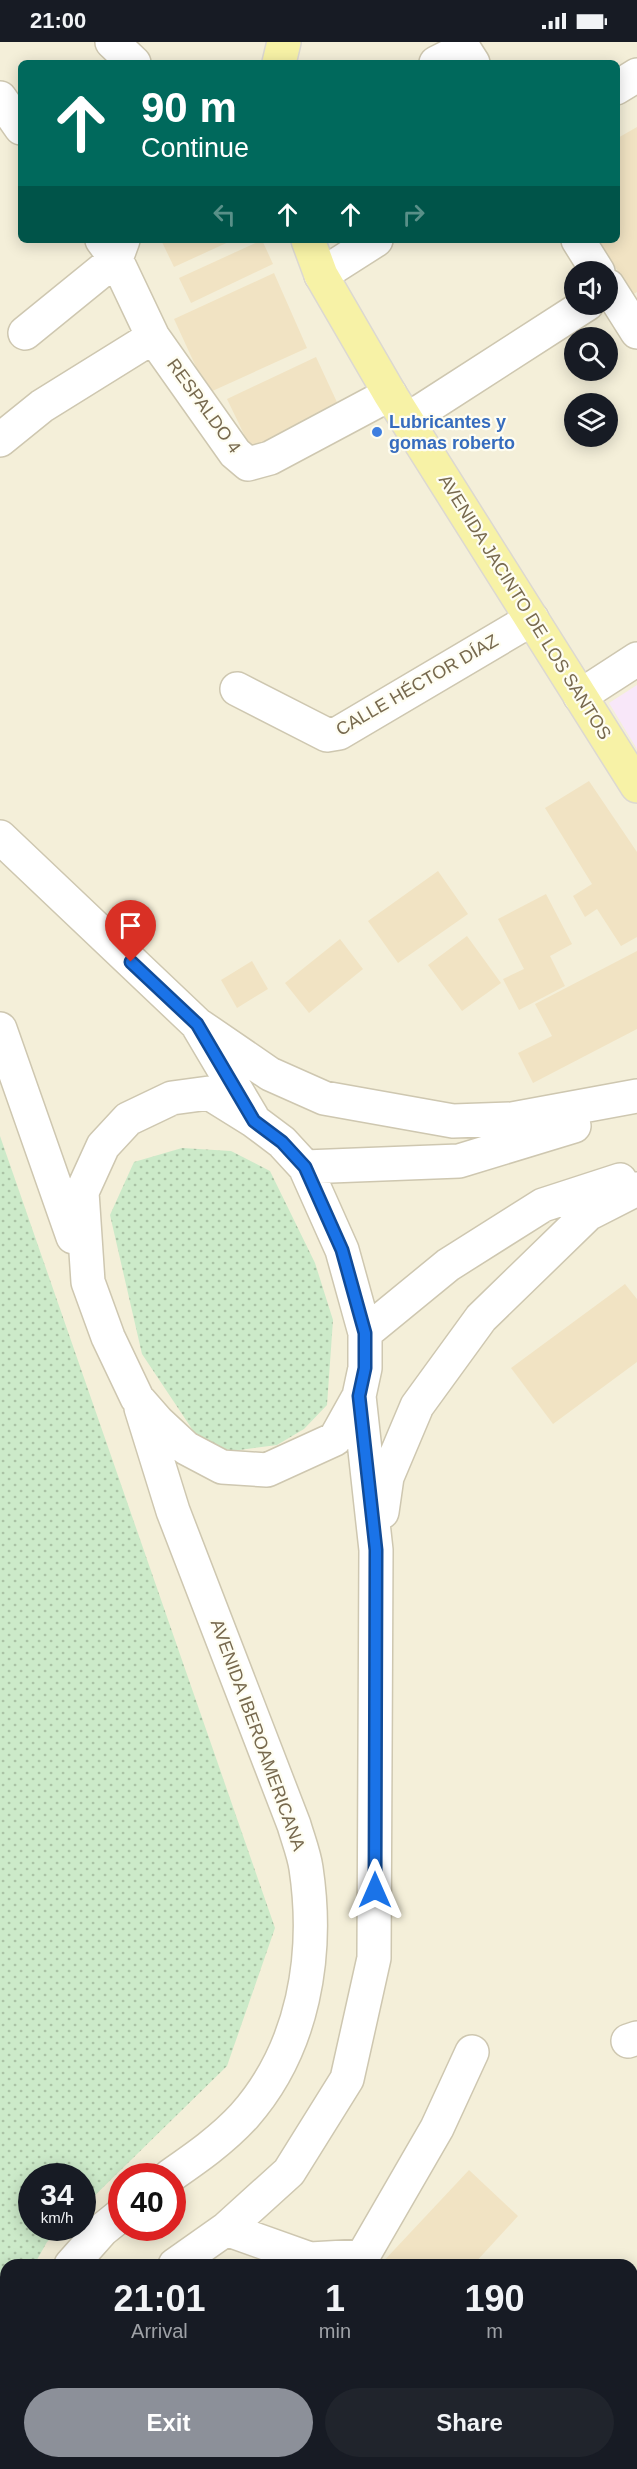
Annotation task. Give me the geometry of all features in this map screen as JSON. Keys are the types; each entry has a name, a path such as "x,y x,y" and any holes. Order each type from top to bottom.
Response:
{"main road":[{"path":"280,60 284,42"},
{"name":"AVENIDA JACINTO DE LOS SANTOS","path":"309,243 321,275 399,407 637,786"}],"street":[{"path":"112,42 131,60"},
{"path":"442,60 460,51 466,52 471,60"},
{"path":"620,86 637,75"},
{"path":"0,98 18,124"},
{"path":"321,275 371,243"},
{"path":"579,243 588,261"},
{"path":"25,333 114,246"},
{"name":"RESPALDO 4","path":"114,246 153,337 235,453 248,464 270,458 399,407"},
{"path":"618,309 637,332"},
{"path":"399,407 564,311"},
{"path":"0,440 42,406 153,337"},
{"name":"CALLE HÉCTOR DÍAZ","path":"237,689 327,735 339,733 532,619"},
{"path":"580,696 637,659"},
{"path":"0,837 197,1024 270,1074 324,1098 453,1121 512,1119 637,1096"},
{"path":"197,1024 254,1121"},
{"path":"0,1029 44,1150 88,1282 108,1337 137,1398 158,1422 186,1448 222,1467 267,1470 335,1438 359,1396 365,1368 365,1333 342,1250 305,1167 282,1142 254,1121 209,1093 172,1098 128,1119 103,1146 82,1192 88,1282"},
{"path":"305,1167 459,1161 565,1129 637,1102"},
{"path":"365,1333 448,1264 543,1205 637,1174"},
{"path":"376,1550 387,1477 417,1406 481,1318 588,1214 637,1190"},
{"path":"184,2259 226,2229 289,2172 347,2079 374,1958 376,1550 359,1396"},
{"name":"AVENIDA IBEROAMERICANA","path":"137,1398 173,1511 294,1825 306,1866 311,1914 309,1976 296,2027 270,2080 244,2115 217,2143 186,2165"},
{"path":"226,2229 310,2259 363,2256 436,2128 472,2052"},
{"path":"76,2259 108,2225"}],"shaded area":[{"path":"0,42 637,42 637,2259 0,2259"},
{"path":"637,685 637,749 609,703"}],"green space":[{"path":"0,1136 275,1928 227,2066 128,2163 108,2163 108,2183 96,2194 96,2163 18,2163 18,2241 48,2241 37,2259 0,2259"},
{"path":"182,1148 231,1151 270,1171 315,1263 333,1320 327,1405 304,1429 277,1445 232,1451 200,1441 142,1354 110,1215 134,1162"}],"building":[{"path":"637,127 637,292 632,295 618,272 618,261 612,261 601,243 620,243 620,137"},
{"path":"162,243 226,243 174,267"},
{"path":"255,243 263,243 273,264 191,303 179,278"},
{"path":"274,273 307,348 208,393 174,319"},
{"path":"316,357 342,413 254,455 227,399"},
{"path":"589,781 637,852 637,937 621,946 597,909 585,917 573,896 592,884 545,808"},
{"path":"438,871 468,914 398,963 368,921"},
{"path":"546,894 572,944 550,956 565,986 519,1010 503,979 524,969 498,919"},
{"path":"467,936 501,983 462,1011 428,965"},
{"path":"340,939 363,969 309,1013 285,983"},
{"path":"637,951 637,1029 533,1083 518,1053 552,1036 535,1004"},
{"path":"252,961 268,989 237,1008 221,980"},
{"path":"625,1284 637,1299 637,1362 553,1424 511,1368"},
{"path":"469,2170 518,2216 479,2259 386,2259"}],"place":[{"name":"Lubricantes y gomas roberto","path":"377,432"}],"route":[{"path":"131,962 197,1024 254,1121 282,1142 305,1167 342,1250 365,1333 365,1368 359,1396 376,1550 375,1890"}]}
